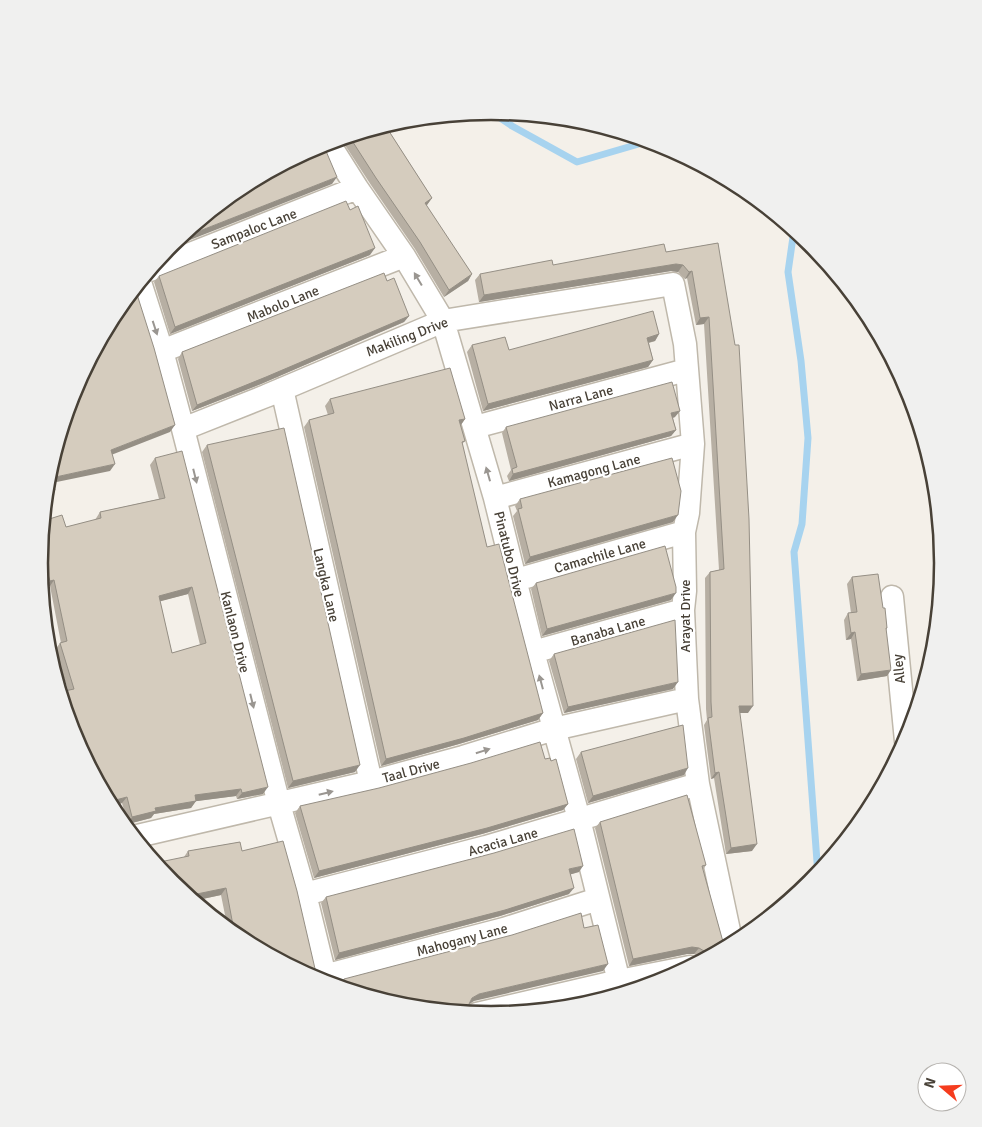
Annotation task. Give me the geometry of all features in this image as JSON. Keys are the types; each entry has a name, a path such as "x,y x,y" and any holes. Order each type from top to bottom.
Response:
{"street":[{"name":"Pinatubo Drive","path":"333,150 404,256 444,321 516,580 533,652 579,819 620,988"},
{"name":"Sampaloc Lane","path":"164,265 357,188"},
{"name":"Mabolo Lane","path":"162,351 404,256"},
{"name":"Makiling Drive","path":"183,429 444,321 674,284"},
{"name":"Arayat Drive","path":"674,284 685,344 693,444 688,513 684,532 685,591 683,610 687,699 698,784 730,937"},
{"name":"Kanlaon Drive","path":"142,290 162,351 183,429 325,974"},
{"name":"Narra Lane","path":"475,427 686,370"},
{"name":"Langka Lane","path":"282,389 371,782"},
{"name":"Kamagong Lane","path":"494,498 693,444"},
{"name":"Camachile Lane","path":"516,580 684,532"},
{"name":"Alley","path":"892,597 904,724"},
{"name":"Banaba Lane","path":"533,652 683,610"},
{"name":"Taal Drive","path":"140,834 371,782 463,758 554,729 687,699"},
{"name":"Acacia Lane","path":"305,894 486,847 698,784"},
{"name":"Mahogany Lane","path":"334,978 504,929 598,899"},
{"path":"522,1006 616,989"}],"building":[{"path":"390,132 432,198 425,203 472,274 449,290 420,242 353,142"},
{"path":"326,152 337,177 197,232 221,212 269,179 321,154"},
{"path":"346,201 350,210 358,206 375,248 175,327 159,276"},
{"path":"718,243 735,345 739,345 749,519 753,706 739,706 757,844 731,848 719,772 715,773 708,718 712,717 710,572 724,569 709,317 700,318 692,271 689,272 683,265 676,264 484,295 480,274 552,260 553,265 664,244 666,252"},
{"path":"384,273 387,281 394,278 409,316 197,405 182,352"},
{"path":"138,296 175,425 111,450 115,464 56,477 71,421 93,367 122,317"},
{"path":"653,311 659,334 647,338 653,360 488,404 472,345 505,337 509,350"},
{"path":"450,368 465,419 459,420 465,441 462,442 487,547 499,544 543,713 464,738 386,759 309,420 334,413 330,399"},
{"path":"672,382 680,411 671,413 676,430 513,474 512,469 517,467 506,427"},
{"path":"284,428 360,765 293,781 207,445"},
{"path":"182,451 268,787 242,793 241,789 195,795 196,801 155,808 156,811 132,817 127,797 116,800 93,760 71,706 67,691 74,689 60,643 67,641 54,580 50,581 48,575 48,534 50,519 62,515 66,527 101,518 100,512 165,498 155,458","holes":["192,587 206,643 172,653 159,596"]},
{"path":"672,458 681,491 678,515 530,557 518,509 522,508 520,499"},
{"path":"665,546 676,593 547,629 536,583"},
{"path":"878,574 883,608 885,608 891,670 861,674 855,632 851,633 848,613 857,612 852,577"},
{"path":"675,620 678,682 568,707 554,654"},
{"path":"683,725 688,768 593,796 581,752"},
{"path":"540,742 545,759 550,758 551,761 556,759 568,804 487,828 319,871 300,806 379,788"},
{"path":"687,795 706,865 702,866 723,941 705,952 699,948 692,947 633,959 600,822"},
{"path":"574,829 583,866 569,869 574,888 505,910 339,953 326,897 494,853"},
{"path":"283,841 315,970 269,948 233,923 226,888 196,894 163,861 189,856 188,851 240,842 242,851"},
{"path":"581,913 584,928 598,925 608,964 479,994 472,998 469,1006 404,998 376,992 343,981 344,979 512,935"}],"waterway":[{"path":"504,120 577,162 636,145"},
{"path":"793,239 788,272 801,361 808,438 802,524 794,552 817,864"}]}
